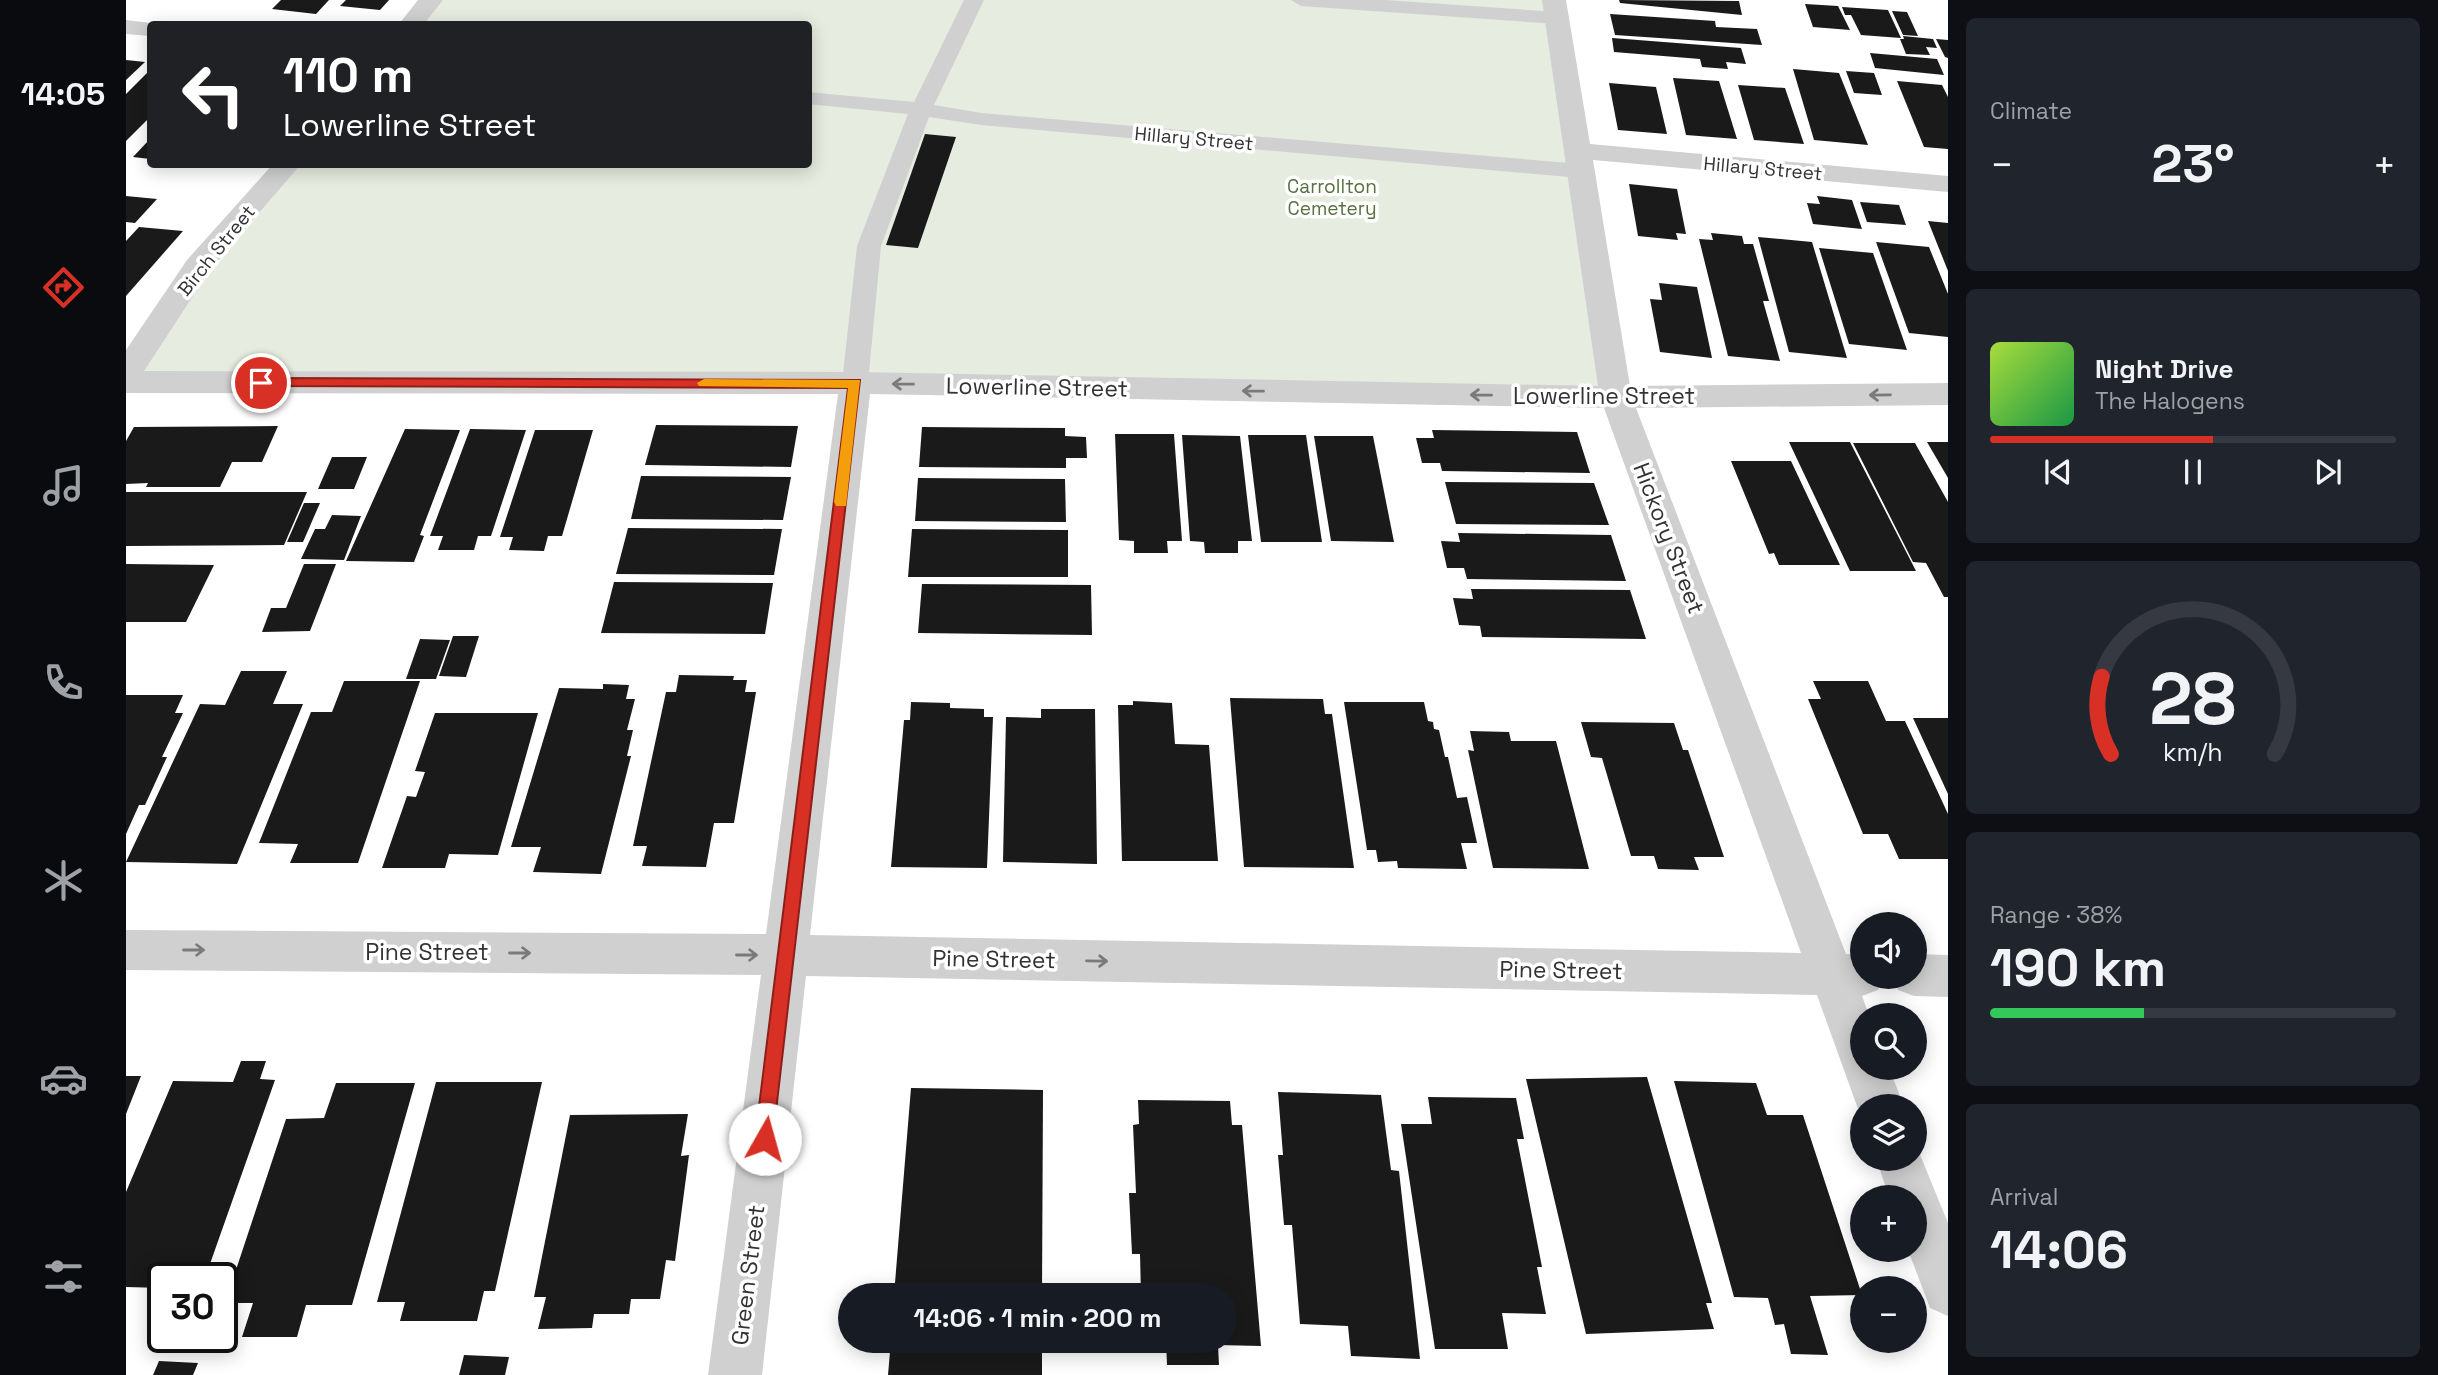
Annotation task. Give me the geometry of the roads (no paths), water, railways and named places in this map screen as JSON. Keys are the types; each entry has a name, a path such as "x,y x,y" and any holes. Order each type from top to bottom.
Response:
{"street":[{"path":"414,21 431,0"},
{"name":"Hickory Street","path":"1556,9 1616,397 1847,975 1852,1003"},
{"path":"126,27 147,29"},
{"name":"Hillary Street","path":"1579,161 1948,184"},
{"name":"Birch Street","path":"126,374 197,267 284,168"},
{"name":"Lowerline Street","path":"126,382 855,383 1616,397 1948,394"},
{"name":"Green Street","path":"735,1375 788,955 855,383"},
{"name":"Pine Street","path":"126,950 788,955 1847,975"},
{"path":"1927,975 1948,976"},
{"path":"1927,1233 1948,1290"}],"lane":[{"path":"855,383 869,246 921,109 974,0"},
{"path":"1301,0 1556,9"},
{"name":"Hillary Street","path":"812,98 921,109 981,119 1579,161"}],"park label":[{"name":"Carrollton Cemetery","path":"1332,197"}]}
